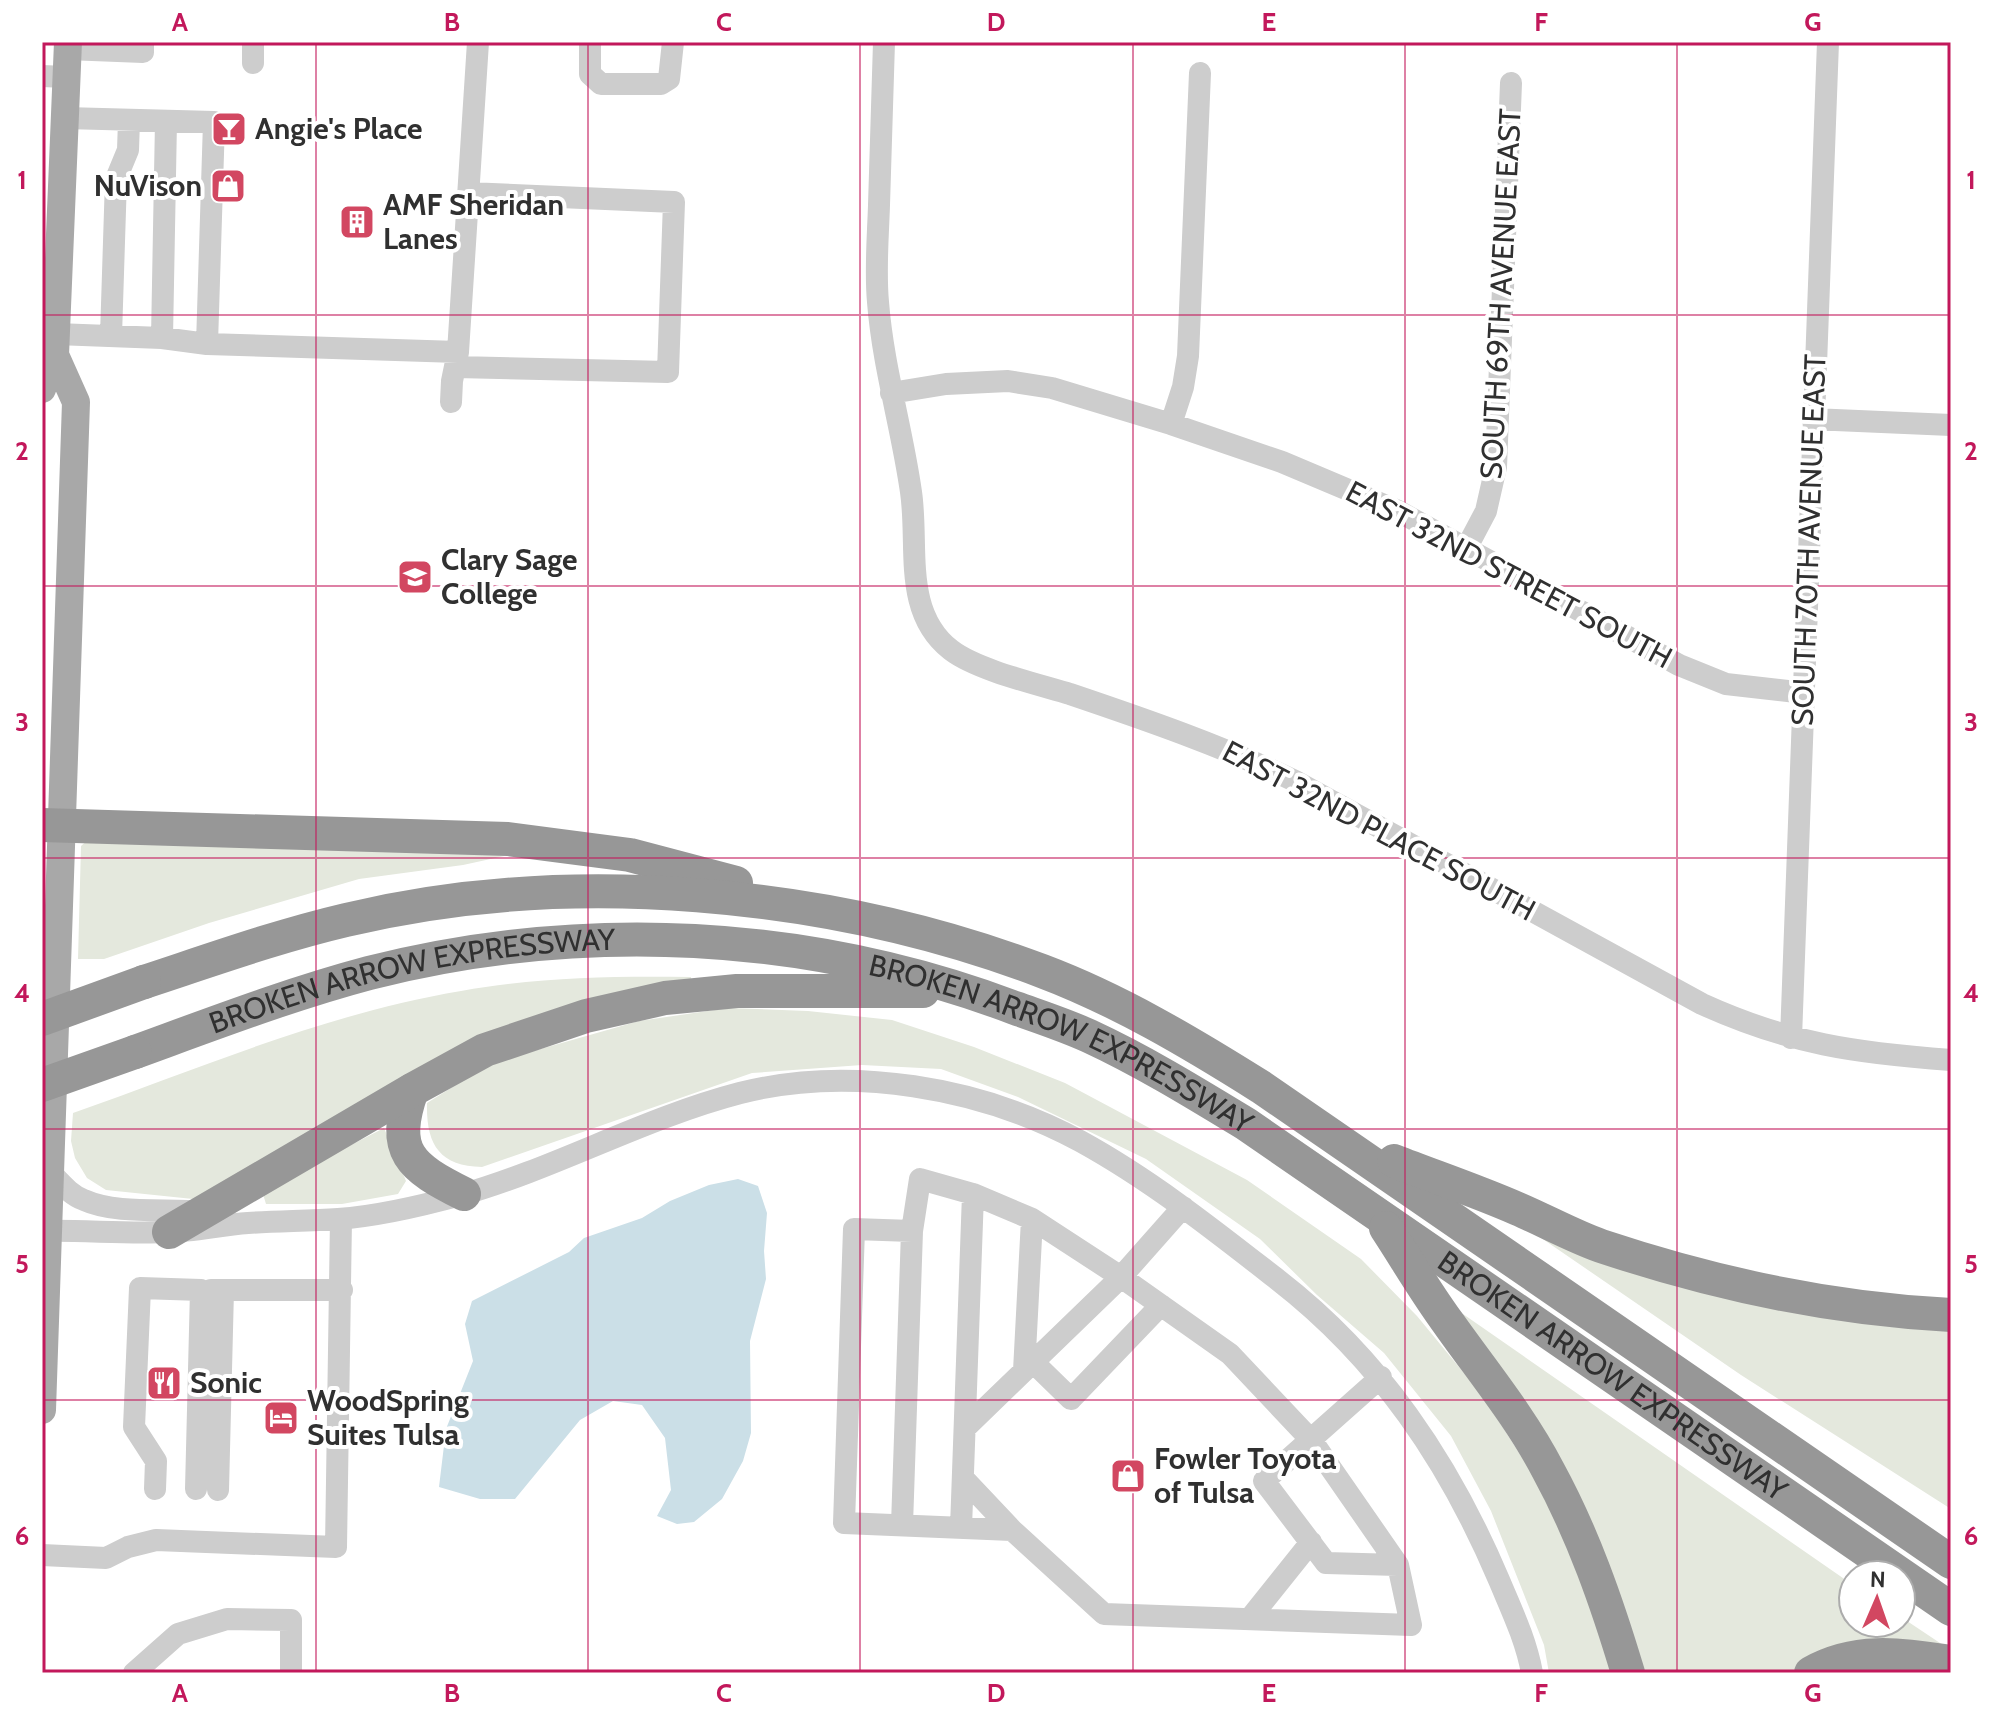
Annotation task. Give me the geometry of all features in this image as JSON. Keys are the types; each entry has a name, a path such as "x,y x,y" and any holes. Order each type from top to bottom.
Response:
{"highway":[{"path":"52,825 508,839 630,855 894,925"},
{"name":"BROKEN ARROW EXPRESSWAY","path":"42,1019 218,957 347,920 404,909 510,897 611,892 699,895 775,903 894,925 1044,972 1200,1049 1341,1140 1951,1562"},
{"name":"BROKEN ARROW EXPRESSWAY","path":"42,1085 287,998 369,973 499,948 564,941 640,938 754,945 866,964 971,991 1086,1034 1129,1055 1246,1124 1951,1609"},
{"path":"169,1232 485,1050 586,1016 665,998 737,991 971,991"},
{"path":"412,1090 402,1126 410,1158 435,1180 464,1194"},
{"path":"1341,1140 1515,1208 1598,1245 1674,1268 1747,1288 1823,1303 1951,1315"},
{"path":"1377,1214 1446,1321 1548,1468 1577,1528 1610,1614 1628,1673"},
{"path":"1811,1673 1842,1660 1869,1654 1905,1654 1951,1662"}],"main road":[{"path":"42,389 51,348 51,232 65,118 54,76 68,45"},
{"path":"42,1410 45,1231 50,1172 52,825 76,402 51,348"}],"street":[{"path":"68,45 143,52 143,42"},
{"path":"451,402 457,359 478,42"},
{"path":"590,42 590,74 601,84 661,84 669,79 673,42"},
{"path":"884,42 877,299 891,393"},
{"name":"SOUTH 70TH AVENUE EAST","path":"1791,1038 1828,42"},
{"path":"1171,424 1183,387 1188,356 1200,73"},
{"name":"SOUTH 69TH AVENUE EAST","path":"1467,547 1486,511 1496,467 1511,83"},
{"path":"65,118 214,122 207,344"},
{"path":"111,336 116,179 128,150 129,120"},
{"path":"162,338 166,121"},
{"path":"51,348 111,336 668,372 674,202 468,193"},
{"name":"EAST 32ND STREET SOUTH","path":"891,393 946,384 1008,381 1052,388 1171,424 1282,462 1398,511 1679,665 1726,684 1805,693"},
{"name":"EAST 32ND PLACE SOUTH","path":"891,393 905,450 915,520 915,577 924,617 936,636 951,651 1243,755 1702,1004 1749,1025 1828,1047 1883,1056 1951,1060"},
{"path":"1812,419 1951,425"},
{"path":"45,1231 169,1232 243,1224 341,1219 396,1210 464,1194 669,1116 741,1093 819,1082 874,1082 972,1098 1077,1139 1183,1207 1312,1307 1381,1377 1438,1459 1482,1540 1528,1649 1532,1673"},
{"path":"50,1172 67,1189 87,1202 120,1208 202,1211 243,1224"},
{"path":"902,1525 912,1231 920,1179 973,1194 1032,1219 1230,1354 1312,1441 1398,1565 1411,1625 1104,1614 1012,1530 963,1478"},
{"path":"961,1528 973,1194"},
{"path":"965,1428 1121,1277 1183,1207"},
{"path":"42,1555 106,1558 128,1547 156,1540 336,1547 341,1219"},
{"path":"1028,1367 1032,1219"},
{"path":"912,1231 854,1229 844,1523 1012,1530"},
{"path":"155,1489 156,1461 134,1427 140,1288 342,1290"},
{"path":"207,1490 212,1290"},
{"path":"1028,1367 1071,1399 1161,1305"},
{"path":"1381,1377 1264,1481 1326,1563 1398,1565"},
{"path":"1251,1617 1311,1542"},
{"path":"134,1673 178,1634 227,1619 291,1620 291,1673"}],"shaded area":[{"path":"92,836 509,855 463,865 359,879 209,923 104,959 78,959 81,846"},
{"path":"604,977 691,977 691,986 643,993 193,1199 106,1190 87,1178 75,1158 71,1141 73,1113 313,1027 411,1001 519,983"},
{"path":"728,1008 808,1011 892,1020 974,1047 1065,1083 1247,1180 1361,1259 1417,1316 1482,1395 1532,1473 1577,1561 1616,1673 1549,1673 1544,1645 1491,1511 1451,1436 1384,1353 1317,1295 1260,1239 1146,1159 1018,1097 941,1069 862,1065 752,1073 482,1167 467,1166 445,1157 433,1141 427,1103 505,1059 639,1021"},
{"path":"384,1128 406,1181 398,1194 342,1204 266,1204 262,1191"},
{"path":"738,1179 758,1186 767,1213 764,1251 766,1279 750,1341 751,1433 743,1461 722,1499 694,1522 677,1524 657,1516 671,1490 665,1438 642,1405 613,1401 580,1420 515,1499 480,1499 439,1487 446,1429 473,1361 465,1324 472,1301 569,1252 584,1238 642,1218 670,1201 709,1185"},
{"path":"1534,1233 1951,1324 1951,1509 1741,1375"},
{"path":"1463,1314 1837,1574 1837,1639 1917,1639 1917,1628 1946,1647 1810,1661 1789,1673 1642,1673 1456,1316"}],"place":[{"name":"Angie's Place","path":"229,129"},
{"name":"NuVison","path":"228,186"},
{"name":"AMF Sheridan Lanes","path":"357,222"},
{"name":"Clary Sage College","path":"415,577"},
{"name":"Sonic","path":"164,1383"},
{"name":"WoodSpring Suites Tulsa","path":"281,1418"},
{"name":"Fowler Toyota of Tulsa","path":"1128,1476"}]}
